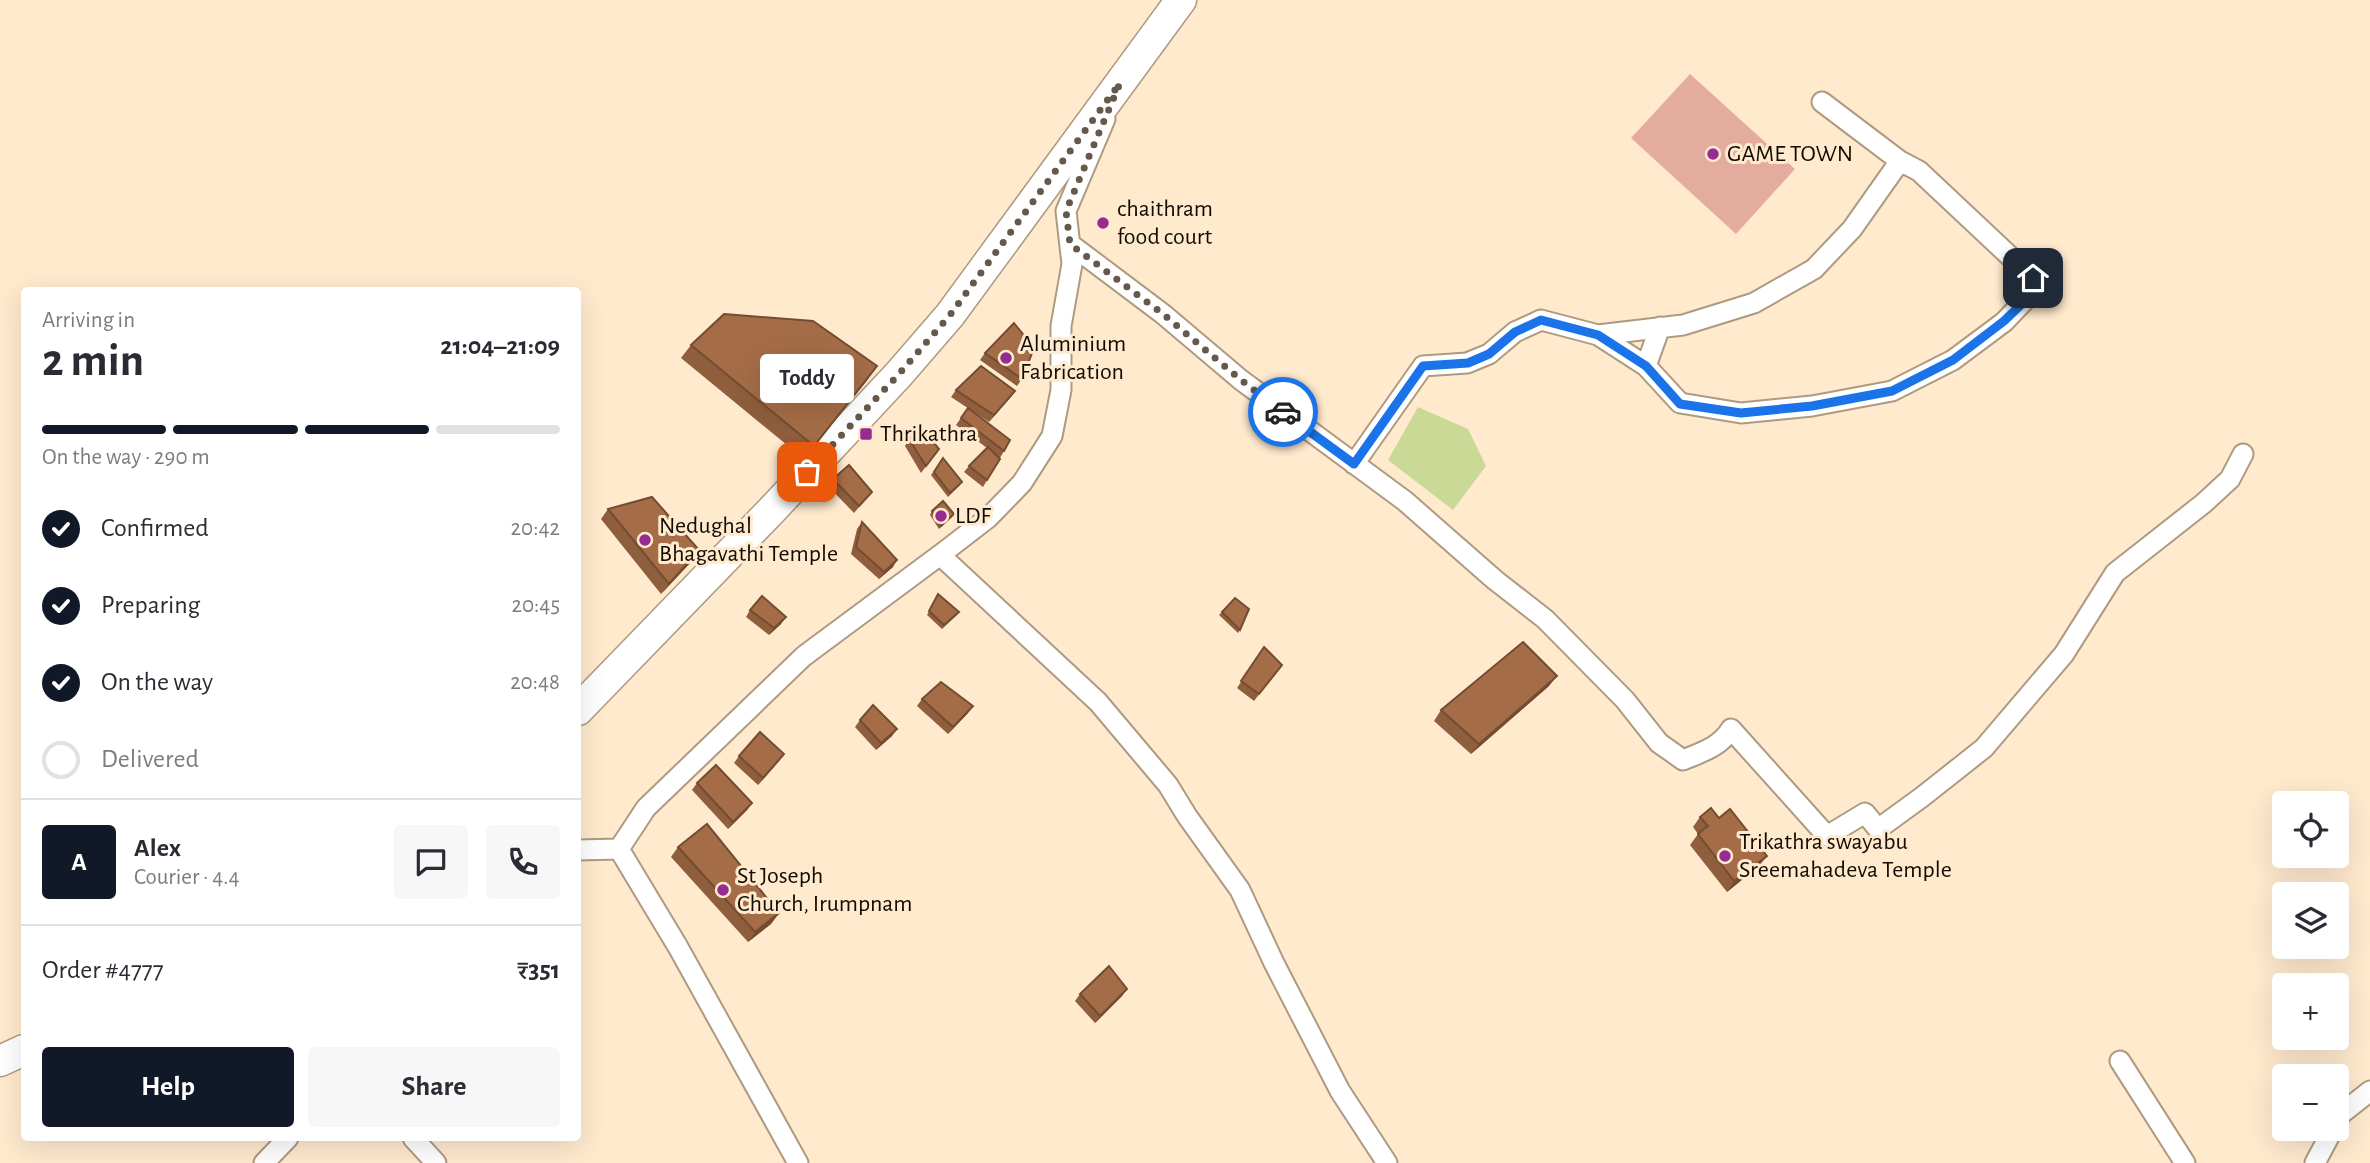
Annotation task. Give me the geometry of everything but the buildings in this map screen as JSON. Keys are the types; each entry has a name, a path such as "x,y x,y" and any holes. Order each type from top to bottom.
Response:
{"main road":[{"path":"581,707 771,512 950,315 1181,0"},
{"path":"0,1061 21,1051"}],"street":[{"path":"619,849 646,808 804,656 988,518 1022,483 1052,436 1061,390 1061,326 1072,264 1066,211 1120,83"},
{"path":"1354,464 1423,366 1468,363 1489,354 1515,332 1541,320 1598,335 1646,366 1680,404 1741,413 1812,406 1892,391 1953,360 2004,321 2028,298 2033,278 1919,171 1900,161 1822,102"},
{"path":"1598,335 1683,324 1754,303 1814,269 1852,229 1900,161"},
{"path":"1070,244 1163,314 1241,380 1405,501 1495,580 1545,619 1625,700 1659,743 1683,760 1713,748 1731,729 1827,836 1865,813 1878,829 1984,748 2064,654 2115,573 2204,503 2230,479 2243,454"},
{"path":"1646,366 1660,327"},
{"path":"940,555 1098,702 1168,785 1240,890 1340,1091 1387,1163"},
{"path":"581,850 619,849"},
{"path":"619,849 678,947 798,1163"},
{"path":"2120,1060 2185,1163"},
{"path":"2349,1108 2370,1091"},
{"path":"264,1163 285,1141"},
{"path":"416,1141 436,1163"},
{"path":"2315,1163 2327,1141"}],"shaded area":[{"name":"GAME TOWN","path":"1690,74 1795,169 1736,234 1631,138"},
{"path":"1418,407 1468,429 1486,466 1453,510 1388,460"}],"way so far":[{"path":"807,472 950,315 1120,83 1066,211 1070,244 1163,314 1283,412"}],"place":[{"name":"GAME TOWN","path":"1713,154"},
{"name":"chaithram food court","path":"1103,223"},
{"name":"Aluminium Fabrication","path":"1006,358"},
{"name":"Thrikathra","path":"866,434"},
{"name":"Toddy","path":"807,472"},
{"name":"LDF","path":"941,516"},
{"name":"Nedughal Bhagavathi Temple","path":"645,540"},
{"name":"Trikathra swayabu Sreemahadeva Temple","path":"1725,856"},
{"name":"St Joseph Church, Irumpnam","path":"723,890"}],"route":[{"path":"1283,412 1354,464 1423,366 1468,363 1489,354 1515,332 1541,320 1598,335 1646,366 1680,404 1741,413 1812,406 1892,391 1953,360 2004,321 2028,298 2033,278"}]}
